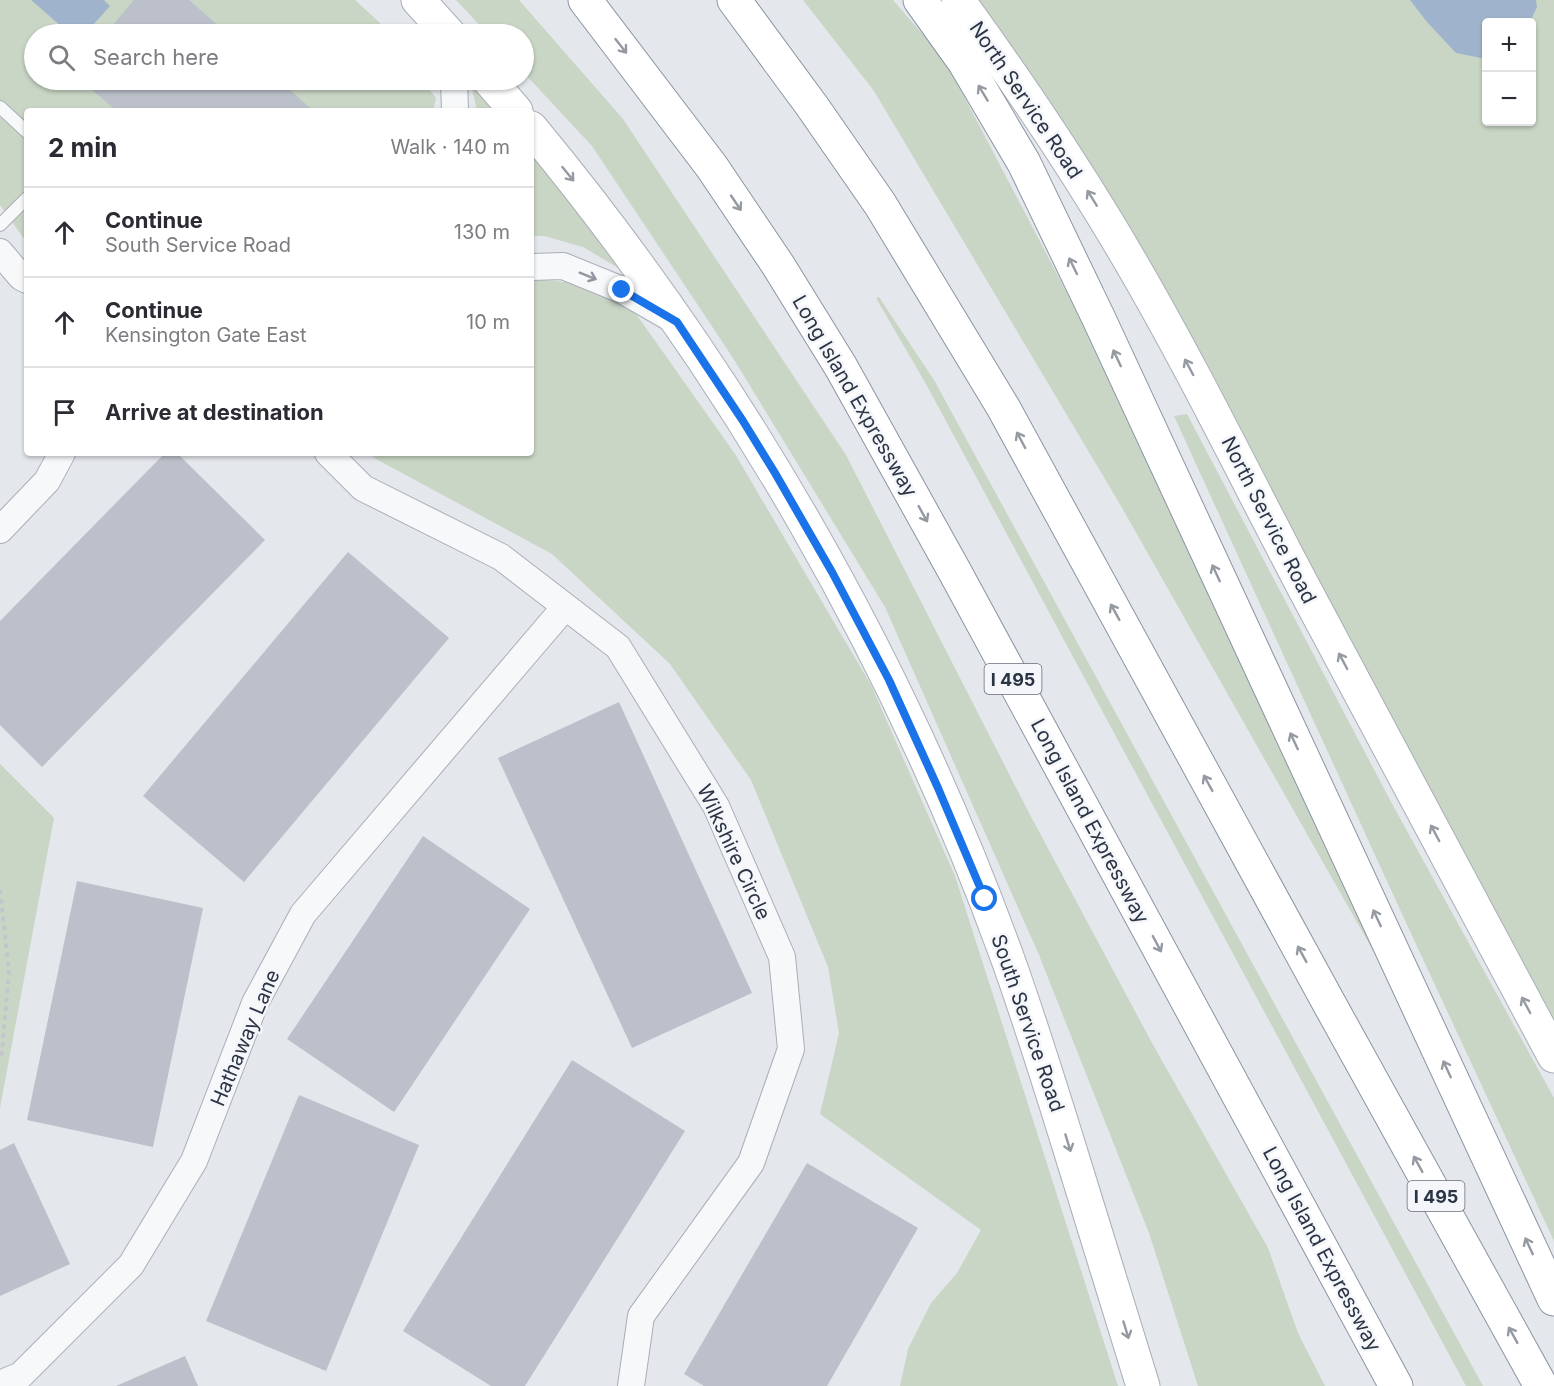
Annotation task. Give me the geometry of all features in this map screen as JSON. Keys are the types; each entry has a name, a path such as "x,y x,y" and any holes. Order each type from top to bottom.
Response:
{"main road":[{"path":"418,0 440,24"},
{"name":"Long Island Expressway","path":"585,0 712,167 778,265 841,367 972,603 1396,1386"},
{"name":"I 495","path":"734,0 880,204 1004,407 1324,995 1541,1386"},
{"path":"920,0 965,63 1029,173 1099,318 1554,1299"},
{"name":"North Service Road","path":"958,0 1065,156 1162,317 1554,1056"},
{"path":"498,90 513,108"},
{"name":"South Service Road","path":"534,132 606,223 677,322 743,421 832,572 889,680 942,797 1002,943 1048,1079 1143,1386"}],"street":[{"path":"454,90 455,108"},
{"path":"0,252 24,278"},
{"path":"534,267 563,266 622,290 677,322"},
{"path":"0,530 47,481 60,456"},
{"name":"Wilkshire Circle","path":"331,456 363,488 501,557 618,647 716,806 782,957 791,1049 751,1163 641,1316 631,1386"},
{"name":"Hathaway Lane","path":"0,1384 21,1375 131,1264 194,1161 255,1003 303,914 565,607"}],"lane":[{"path":"0,107 24,129"},
{"path":"0,225 24,201"}],"path":[{"path":"0,890 9,972 0,1057"}],"green space":[{"path":"0,0 355,0 381,24 24,24 24,90 430,90 436,98 434,108 24,108 24,239 0,205"},
{"path":"456,0 519,0 623,119 846,455 1028,811 1152,1043 1268,1248 1298,1333 1325,1386 1198,1386 1149,1233 1039,955 885,607 733,358 592,146 534,84 534,24 479,24"},
{"path":"803,0 893,0 945,60 1122,398 1388,977 1121,506 874,91"},
{"path":"958,0 1554,0 1554,1056 1303,586"},
{"path":"472,90 485,90 502,108 476,108"},
{"path":"534,144 625,272 583,247 544,236 534,236"},
{"path":"534,279 587,284 634,311 735,454 871,685 955,876 1118,1386 900,1386 908,1349 931,1303 957,1273 981,1230 820,1114 839,1033 828,967 751,780 670,664 552,554 372,456 534,456"},
{"path":"879,297 934,380 1483,1386 1466,1386 926,384 876,298"},
{"path":"1187,414 1390,800 1554,1098 1554,1241 1174,416"},
{"path":"0,764 54,818 0,1108"}],"water":[{"path":"31,0 104,0 110,6 94,24 59,24"},
{"path":"1410,0 1536,0 1537,7 1532,18 1482,18 1482,58 1456,53"}],"building":[{"path":"134,0 189,0 217,24 114,24"},
{"path":"92,90 290,90 311,108 113,108"},
{"path":"162,456 180,456 265,540 42,767 0,725 0,621"},
{"path":"348,552 449,638 244,882 143,796"},
{"path":"619,702 752,993 632,1048 498,758"},
{"path":"423,836 530,909 394,1112 287,1039"},
{"path":"77,881 203,908 153,1147 27,1120"},
{"path":"572,1060 685,1131 525,1386 491,1386 403,1331"},
{"path":"299,1095 419,1145 326,1371 206,1321"},
{"path":"14,1143 70,1264 0,1296 0,1150"},
{"path":"807,1163 918,1228 827,1386 704,1386 684,1374"},
{"path":"185,1356 198,1386 116,1386"}],"route":[{"path":"622,290 677,322 775,473 832,572 889,680 985,899"}]}
